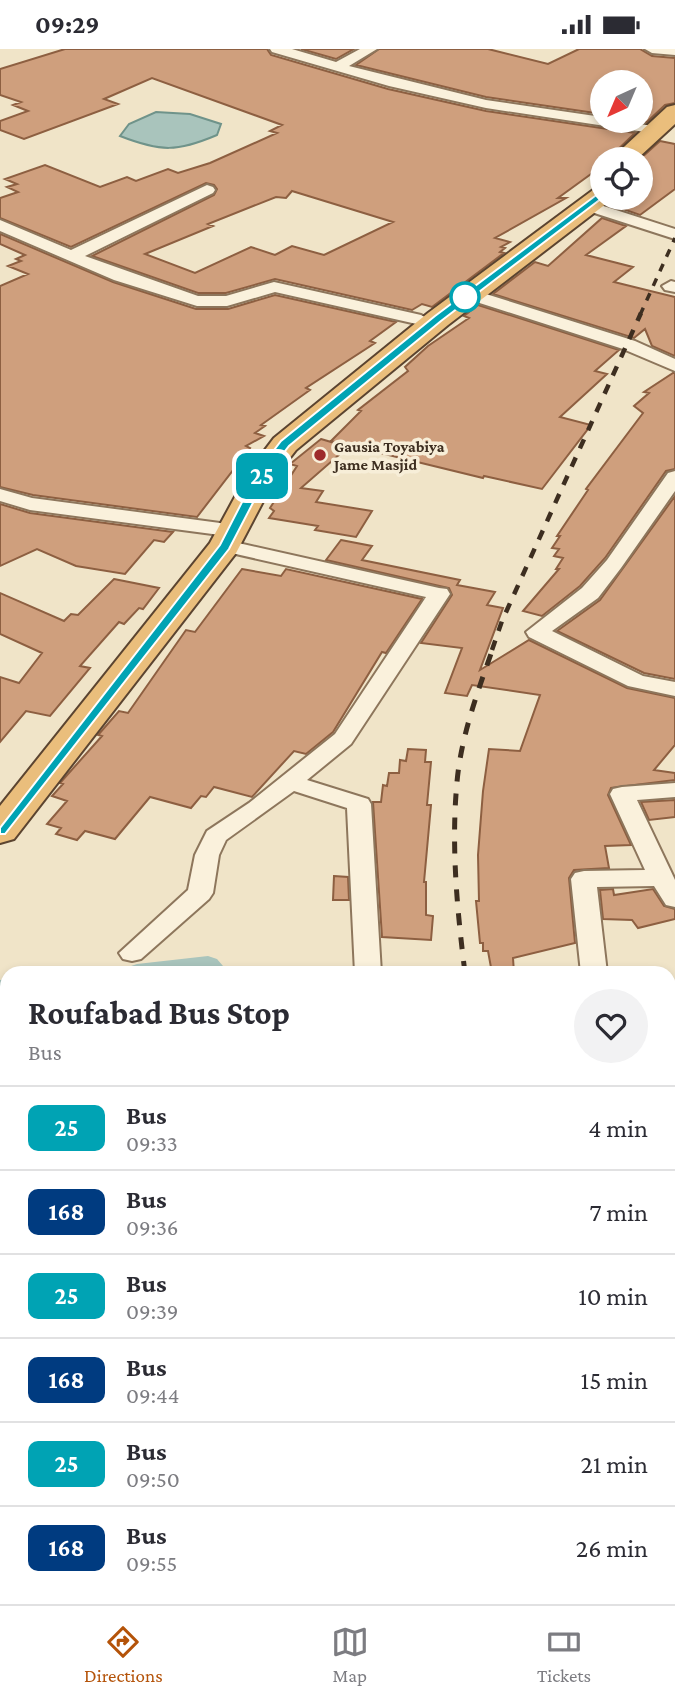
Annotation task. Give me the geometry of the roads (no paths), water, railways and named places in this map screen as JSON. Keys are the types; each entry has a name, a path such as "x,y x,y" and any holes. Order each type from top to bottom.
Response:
{"highway":[{"path":"651,147 667,129 675,112"},
{"path":"641,147 667,129"},
{"path":"0,799 223,538 252,463 279,433 590,186"},
{"path":"0,831 223,538 264,471 285,443 470,294 590,204"}],"street":[{"path":"277,49 336,67 486,103 667,129"},
{"path":"336,67 370,49"},
{"path":"652,49 675,51"},
{"path":"73,255 207,190"},
{"path":"619,210 675,234"},
{"path":"0,225 120,276 197,301 227,301 274,287 421,320"},
{"path":"470,294 629,345 675,366"},
{"path":"675,477 614,564 590,593 537,632 636,681 675,689"},
{"path":"0,495 30,504 223,538 439,594 342,739 290,782 216,836 207,855 200,893 132,953"},
{"path":"290,782 359,804 368,966"},
{"path":"668,888 622,794 675,790"},
{"path":"593,966 584,879 668,888"}],"water":[{"path":"156,112 190,114 221,124 217,135 180,147 147,145 120,136 129,124"}],"waterway":[{"path":"199,966 209,966"}],"railway":[{"path":"640,315 675,238"},
{"path":"492,650 502,621 641,313"},
{"path":"464,966 456,877 457,782 466,731 493,648"}],"place":[{"name":"Gausia Toyabiya Jame Masjid","path":"320,455"}]}
